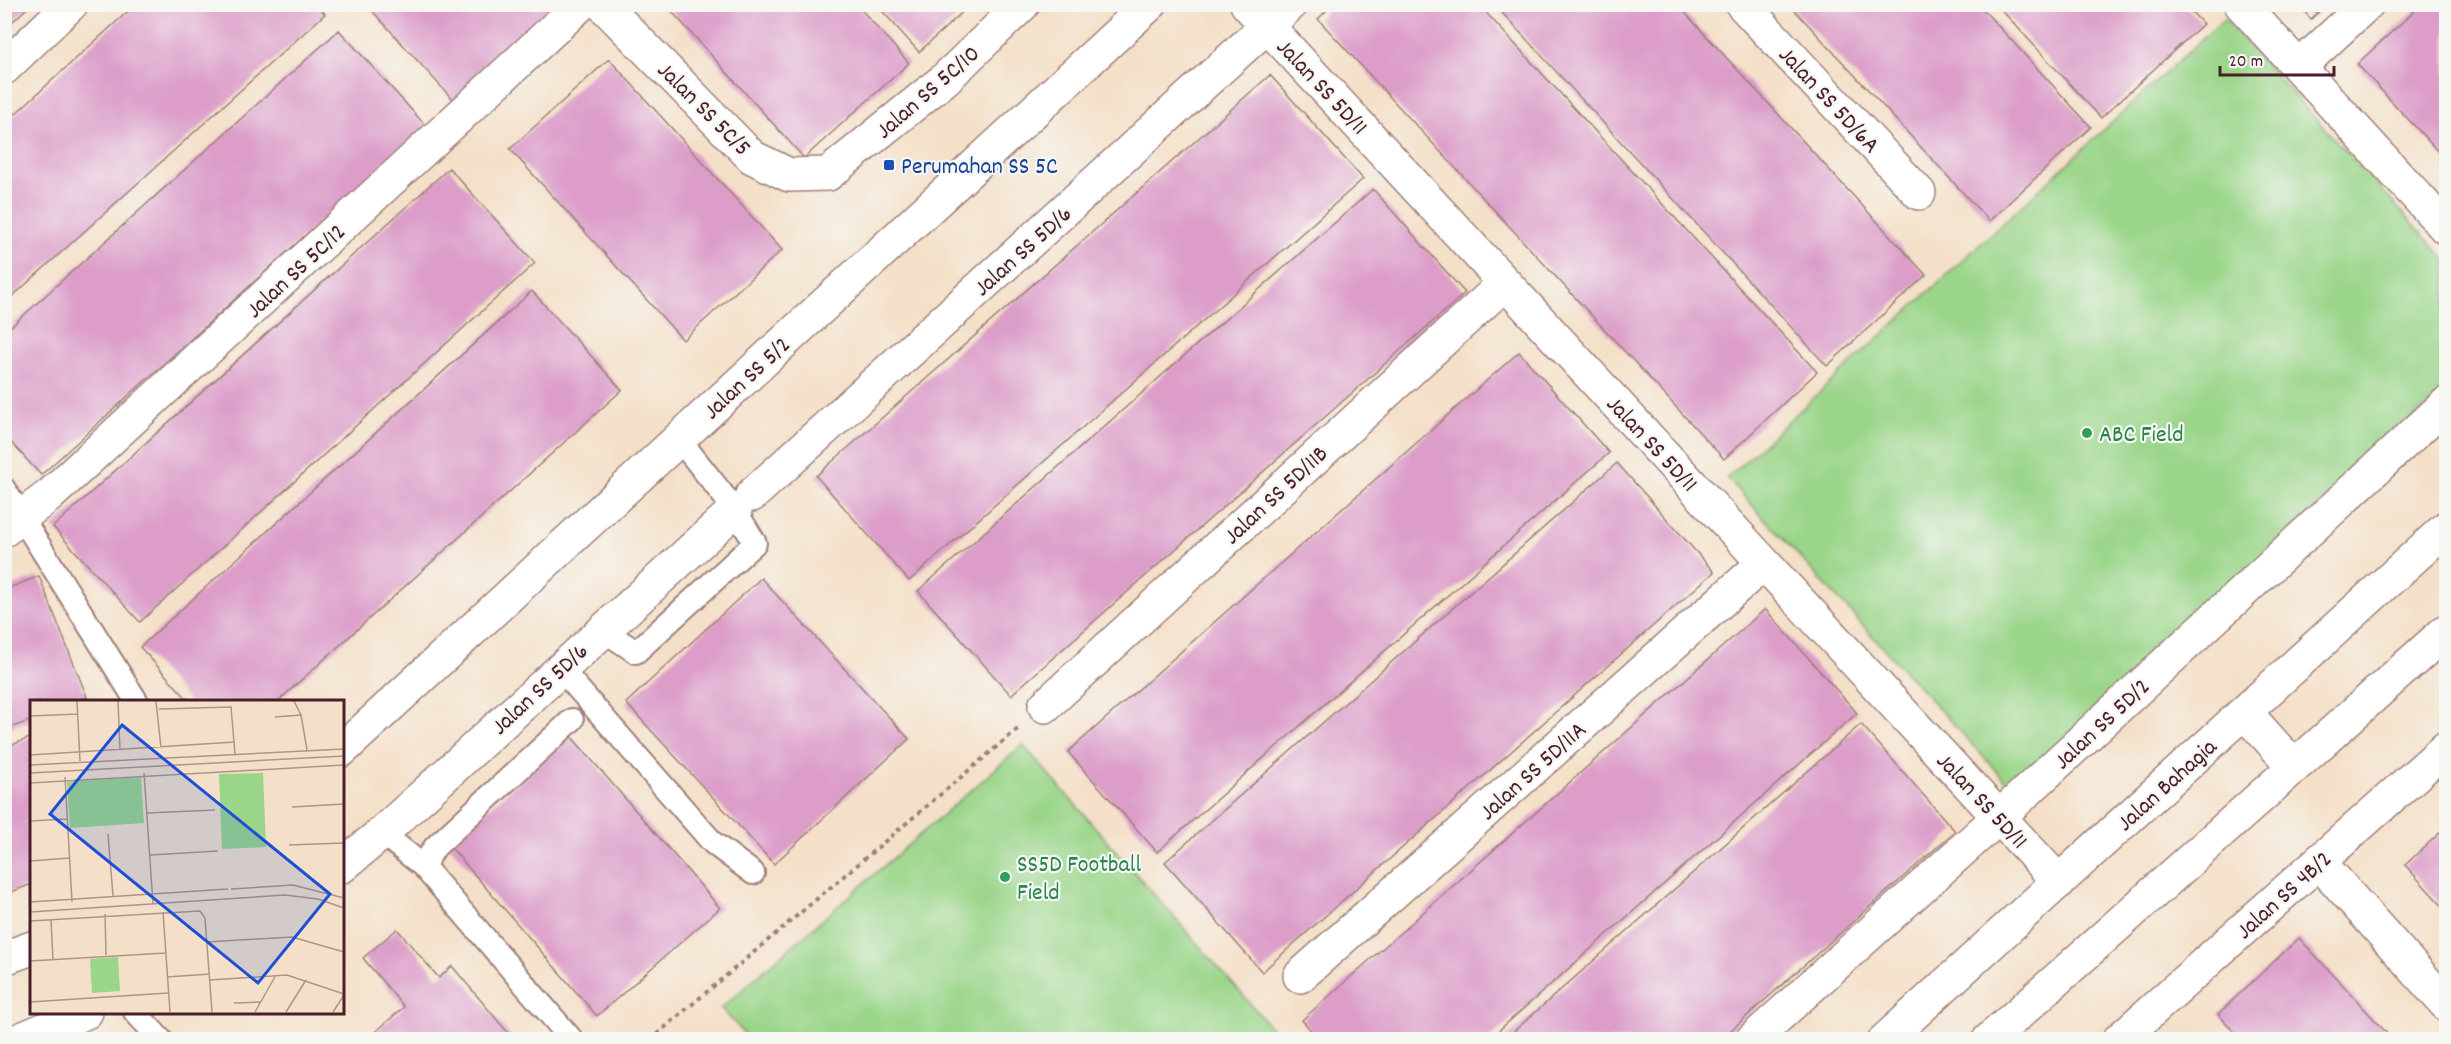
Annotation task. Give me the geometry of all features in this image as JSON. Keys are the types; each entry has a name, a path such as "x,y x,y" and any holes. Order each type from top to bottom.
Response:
{"street":[{"path":"4,68 71,4"},
{"name":"Jalan SS 5C/12","path":"14,524 402,171 581,4"},
{"name":"Jalan SS 5C/5","path":"602,4 752,157 789,175 828,174"},
{"name":"Jalan SS 5C/10","path":"828,174 944,80 1023,4"},
{"name":"Jalan SS 5/2","path":"344,748 1150,4"},
{"name":"Jalan SS 5D/6","path":"344,864 382,833 560,668 744,503 1258,16 1292,4"},
{"name":"Jalan SS 5D/6A","path":"1742,4 1919,193"},
{"path":"2241,4 2446,228"},
{"path":"2299,67 2367,4"},
{"name":"Jalan SS 5D/11","path":"1258,16 2059,882"},
{"name":"Jalan SS 5D/11B","path":"1045,706 1505,283"},
{"name":"Jalan SS 5D/2","path":"1752,1040 1999,817 2446,404"},
{"name":"Jalan Bahagia","path":"1885,1040 2446,528"},
{"name":"Jalan SS 5D/11A","path":"1300,976 1764,563"},
{"path":"1989,1040 2446,631"},
{"path":"2245,712 2294,767"},
{"name":"Jalan SS 4B/2","path":"2119,1040 2446,748"},
{"path":"2319,862 2446,1004"},
{"path":"4,957 30,949"},
{"path":"19,1040 81,1014"}],"lane":[{"path":"679,439 744,503"},
{"path":"4,489 14,524 136,700"},
{"path":"560,668 713,843 753,873"},
{"path":"423,866 435,847 572,720"},
{"path":"382,833 423,866 572,1040"},
{"path":"137,1014 161,1040"}],"path":[{"path":"650,1040 1045,706"}],"green space":[{"name":"ABC Field","path":"2224,19 2446,260 2446,388 2012,788 1727,478"},
{"name":"SS5D Football Field","path":"1023,745 1281,1039 749,1039 721,1008"}],"building":[{"path":"5,4 31,4 5,29"},
{"path":"136,4 316,4 325,14 4,304 4,124"},
{"path":"366,4 563,4 455,102"},
{"path":"665,4 856,4 909,63 804,158"},
{"path":"876,4 971,4 919,52"},
{"path":"1333,4 1478,4 1817,372 1724,459 1318,19"},
{"path":"1494,4 1677,4 1926,275 1827,366"},
{"path":"1789,4 1978,4 2091,127 1989,221"},
{"path":"1996,4 2184,4 2203,24 2101,118"},
{"path":"2297,4 2327,4 2311,19"},
{"path":"2422,4 2446,4 2446,160 2357,64"},
{"path":"339,30 426,126 41,475 4,435 4,333"},
{"path":"609,59 782,250 683,340 510,149"},
{"path":"1270,75 1363,179 909,581 816,476"},
{"path":"449,168 535,263 140,622 53,527"},
{"path":"1373,189 1465,293 1011,695 918,591"},
{"path":"532,291 622,390 279,700 188,700 140,647"},
{"path":"1519,352 1609,453 1157,852 1068,752"},
{"path":"1617,463 1714,572 1262,972 1165,862"},
{"path":"39,576 87,697 80,700 30,700 30,721 4,730 4,590"},
{"path":"761,578 909,739 774,864 626,703"},
{"path":"1765,609 1857,713 1488,1040 1319,1040 1302,1020"},
{"path":"1861,724 1955,831 1720,1040 1504,1040"},
{"path":"571,736 720,908 597,1016 448,844"},
{"path":"30,738 30,885 4,895 4,748"},
{"path":"2446,827 2446,910 2405,865"},
{"path":"397,929 439,978 452,966 514,1040 366,1040 404,1007 363,958"},
{"path":"2299,938 2393,1040 2242,1040 2218,1014"}],"place":[{"name":"Perumahan SS 5C","path":"889,165"},
{"name":"ABC Field","path":"2087,433"},
{"name":"SS5D Football Field","path":"1005,877"}]}
